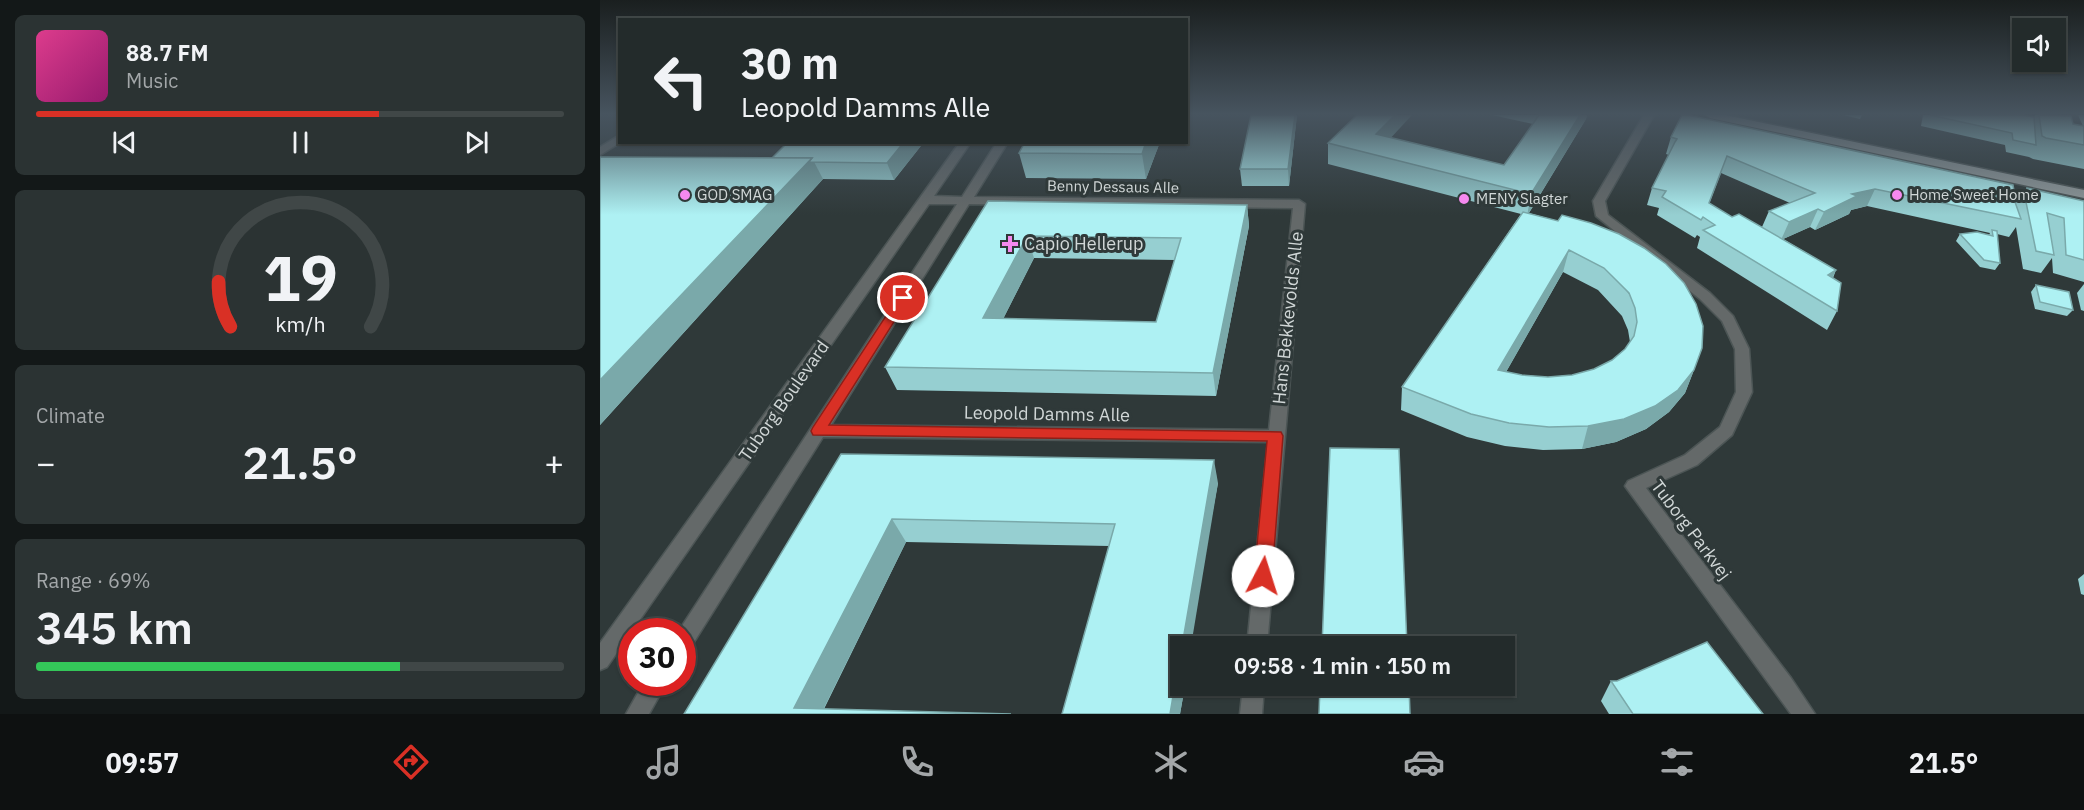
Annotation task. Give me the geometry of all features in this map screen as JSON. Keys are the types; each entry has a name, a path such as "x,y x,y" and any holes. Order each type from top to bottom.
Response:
{"main road":[{"path":"1868,148 2084,194"}],"street":[{"name":"Tuborg Boulevard","path":"600,660 962,148"},
{"path":"696,621 999,148"},
{"name":"Tuborg Parkvej","path":"1630,148 1599,201 1602,216 1705,296 1728,319 1742,349 1744,392 1726,431 1691,460 1634,486 1680,551 1762,653 1804,714"},
{"name":"Benny Dessaus Alle","path":"927,200 1299,204"},
{"name":"Hans Bekkevolds Alle","path":"1258,636 1275,436 1299,204"},
{"name":"Leopold Damms Alle","path":"818,431 1275,436"},
{"path":"637,714 648,696"},
{"path":"1251,714 1253,696"}],"building":[{"path":"782,148 899,148 887,163 809,162 812,158 772,158"},
{"path":"1022,148 1144,148 1142,154 1019,153"},
{"path":"1244,148 1291,148 1288,169 1240,169"},
{"path":"1349,148 1435,148 1504,165 1516,148 1559,148 1531,194"},
{"path":"1672,148 1843,148 2013,185 2014,191 2027,194 2027,188 2084,201 2084,260 2066,255 2064,218 2047,213 2054,255 2036,251 2026,202 2014,199 2021,219 1875,189 1852,194 1857,196 1824,212 1818,209 1789,222 1769,211 1815,193 1727,156 1709,203 1732,217 1739,214 1836,270 1828,275 1841,283 1837,311 1703,230 1715,225 1703,217 1701,220 1662,197 1666,191 1652,188"},
{"path":"600,157 812,158 600,380"},
{"path":"988,201 1247,205 1213,373 885,367","holes":["1027,236 1181,238 1156,322 983,318"]},
{"path":"1523,212 1558,221 1562,215 1591,223 1619,234 1644,248 1666,264 1684,283 1696,304 1703,326 1702,348 1694,370 1678,390 1655,406 1624,419 1588,426 1549,427 1509,423 1471,414 1402,387","holes":["1569,250 1604,268 1629,293 1635,308 1637,322 1634,336 1625,349 1612,360 1594,369 1572,375 1548,377 1498,370"]},
{"path":"1992,230 1997,231 2000,263 1984,260 1960,234 1977,232 1993,236"},
{"path":"2036,285 2069,292 2073,310 2040,302"},
{"path":"1330,448 1399,449 1407,636 1322,636"},
{"path":"841,454 1214,460 1184,636 1170,636 1170,696 1173,696 1170,714 1062,714 1115,524 892,519 794,708 1011,714 684,714"},
{"path":"1707,642 1763,714 1633,714 1611,681 1617,681"},
{"path":"1320,696 1409,696 1410,714 1319,714"}],"place":[{"name":"GOD SMAG","path":"685,195"},
{"name":"Home Sweet Home","path":"1897,195"},
{"name":"MENY Slagter","path":"1464,199"},
{"name":"Capio Hellerup","path":"1010,244"}],"route":[{"path":"903,298 818,431 1275,436 1263,576"}]}
